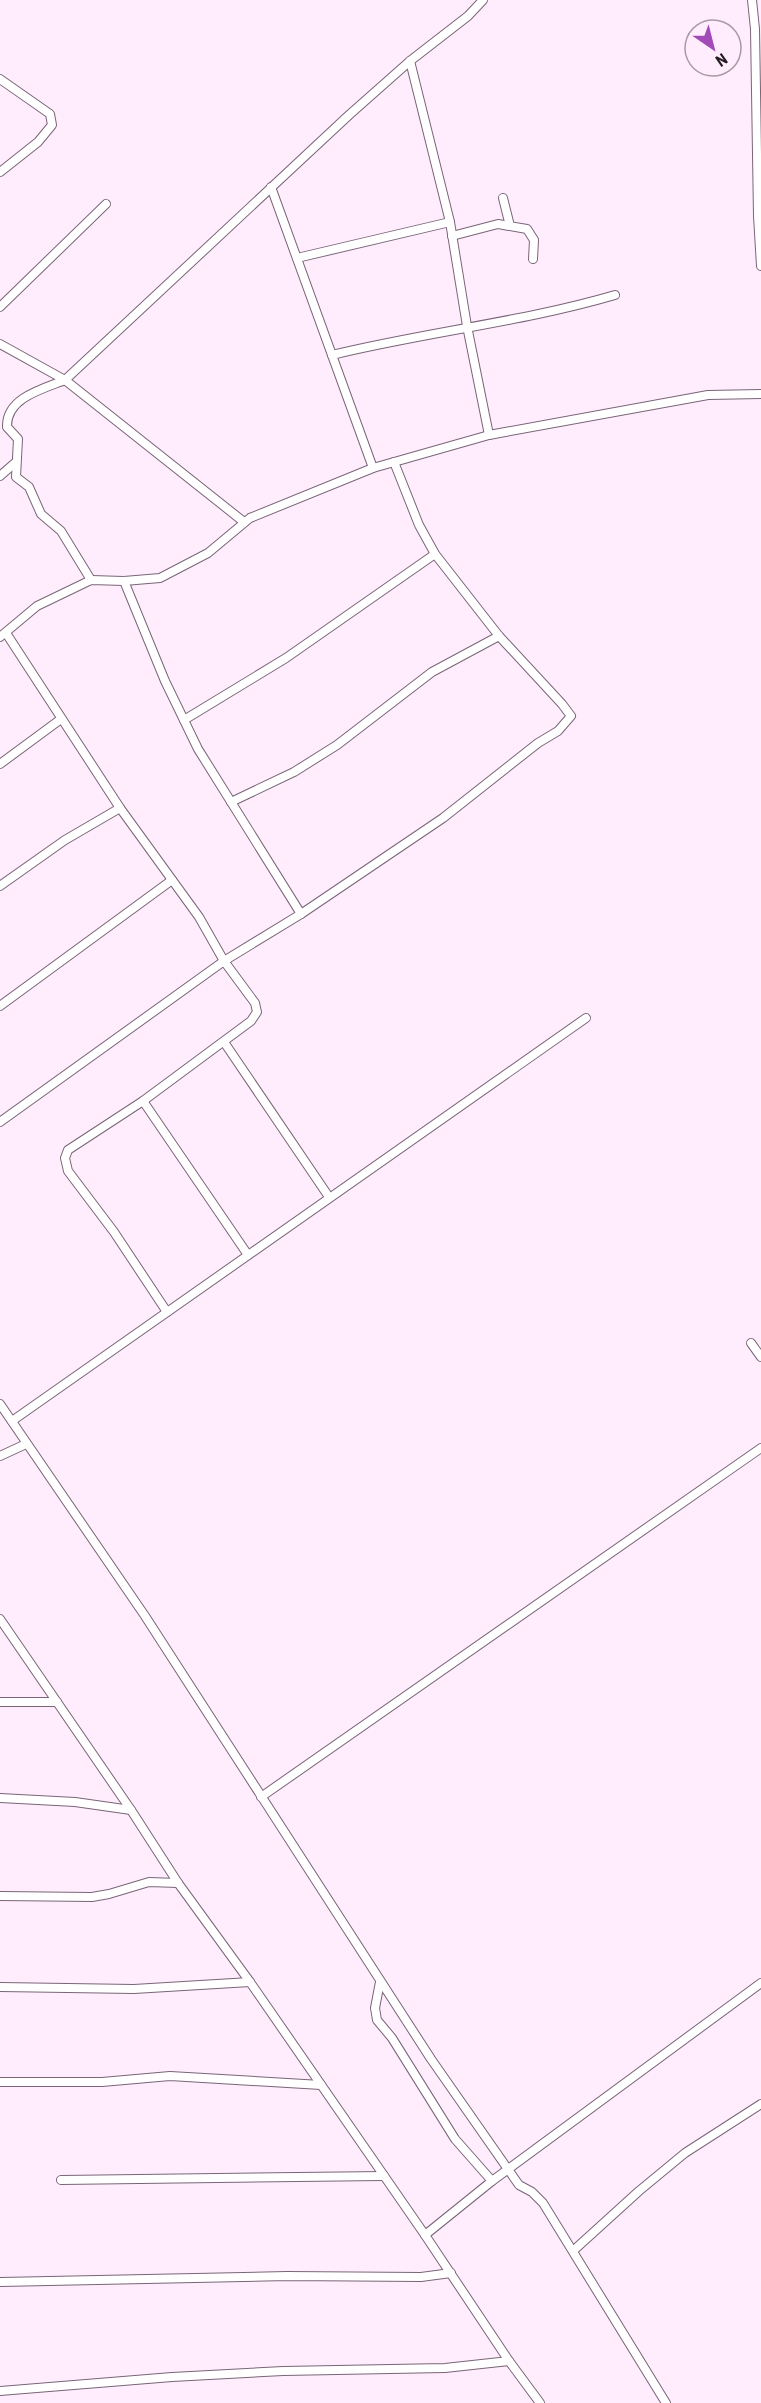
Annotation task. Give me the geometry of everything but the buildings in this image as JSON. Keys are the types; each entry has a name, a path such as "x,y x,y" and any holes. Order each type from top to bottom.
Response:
{"street":[{"path":"91,580 61,531 41,514 29,487 16,477 18,439 7,428 7,416 15,405 30,394 65,380 410,61 468,16 483,0"},
{"path":"752,0 755,29 761,266"},
{"path":"410,61 450,222 467,326 489,435"},
{"path":"0,79 50,114 51,125 38,142 0,172"},
{"path":"271,188 373,468"},
{"path":"503,198 510,226"},
{"path":"0,307 105,204"},
{"path":"297,258 450,222"},
{"path":"452,236 498,224 527,229 534,240 533,259"},
{"path":"332,355 390,340 566,310 615,295"},
{"path":"2,348 65,380 244,522"},
{"path":"167,1312 114,1232 68,1171 65,1158 68,1150 143,1101 224,1042 251,1021 257,1011 255,1003 224,961 199,918 120,808 3,635 37,606 91,580 124,581 160,578 208,553 244,522 373,468 489,435 708,395 761,394"},
{"path":"0,476 16,462"},
{"path":"0,1122 224,961 301,914 443,818 538,743 558,731 571,716 499,636 435,554 419,525 394,462"},
{"path":"184,720 286,658 435,554"},
{"path":"124,581 165,681 198,749 301,914"},
{"path":"231,802 294,772 337,745 432,672 499,636"},
{"path":"0,764 61,718"},
{"path":"0,886 65,840 120,808"},
{"path":"0,1006 172,880"},
{"path":"12,1421 586,1018"},
{"path":"224,1042 329,1197"},
{"path":"143,1101 248,1255"},
{"path":"751,1343 761,1357"},
{"path":"0,1404 145,1616 430,2059 508,2171 519,2185 532,2192 543,2203 666,2403"},
{"path":"0,1456 26,1444"},
{"path":"261,1797 761,1448"},
{"path":"0,1619 131,1810 178,1883 250,1982 540,2403"},
{"path":"0,1702 57,1702"},
{"path":"0,1798 75,1802 131,1810"},
{"path":"0,1896 93,1897 149,1882 178,1883"},
{"path":"0,1987 134,1989 250,1982"},
{"path":"380,1982 375,2008 377,2020 392,2038 454,2139 492,2181"},
{"path":"425,2235 492,2181 761,1983"},
{"path":"0,2082 102,2082 170,2076 321,2085"},
{"path":"574,2250 685,2153 761,2104"},
{"path":"61,2180 384,2176"},
{"path":"0,2282 287,2276 421,2277 451,2273"},
{"path":"0,2391 172,2377 283,2371 445,2368 509,2361"}]}
